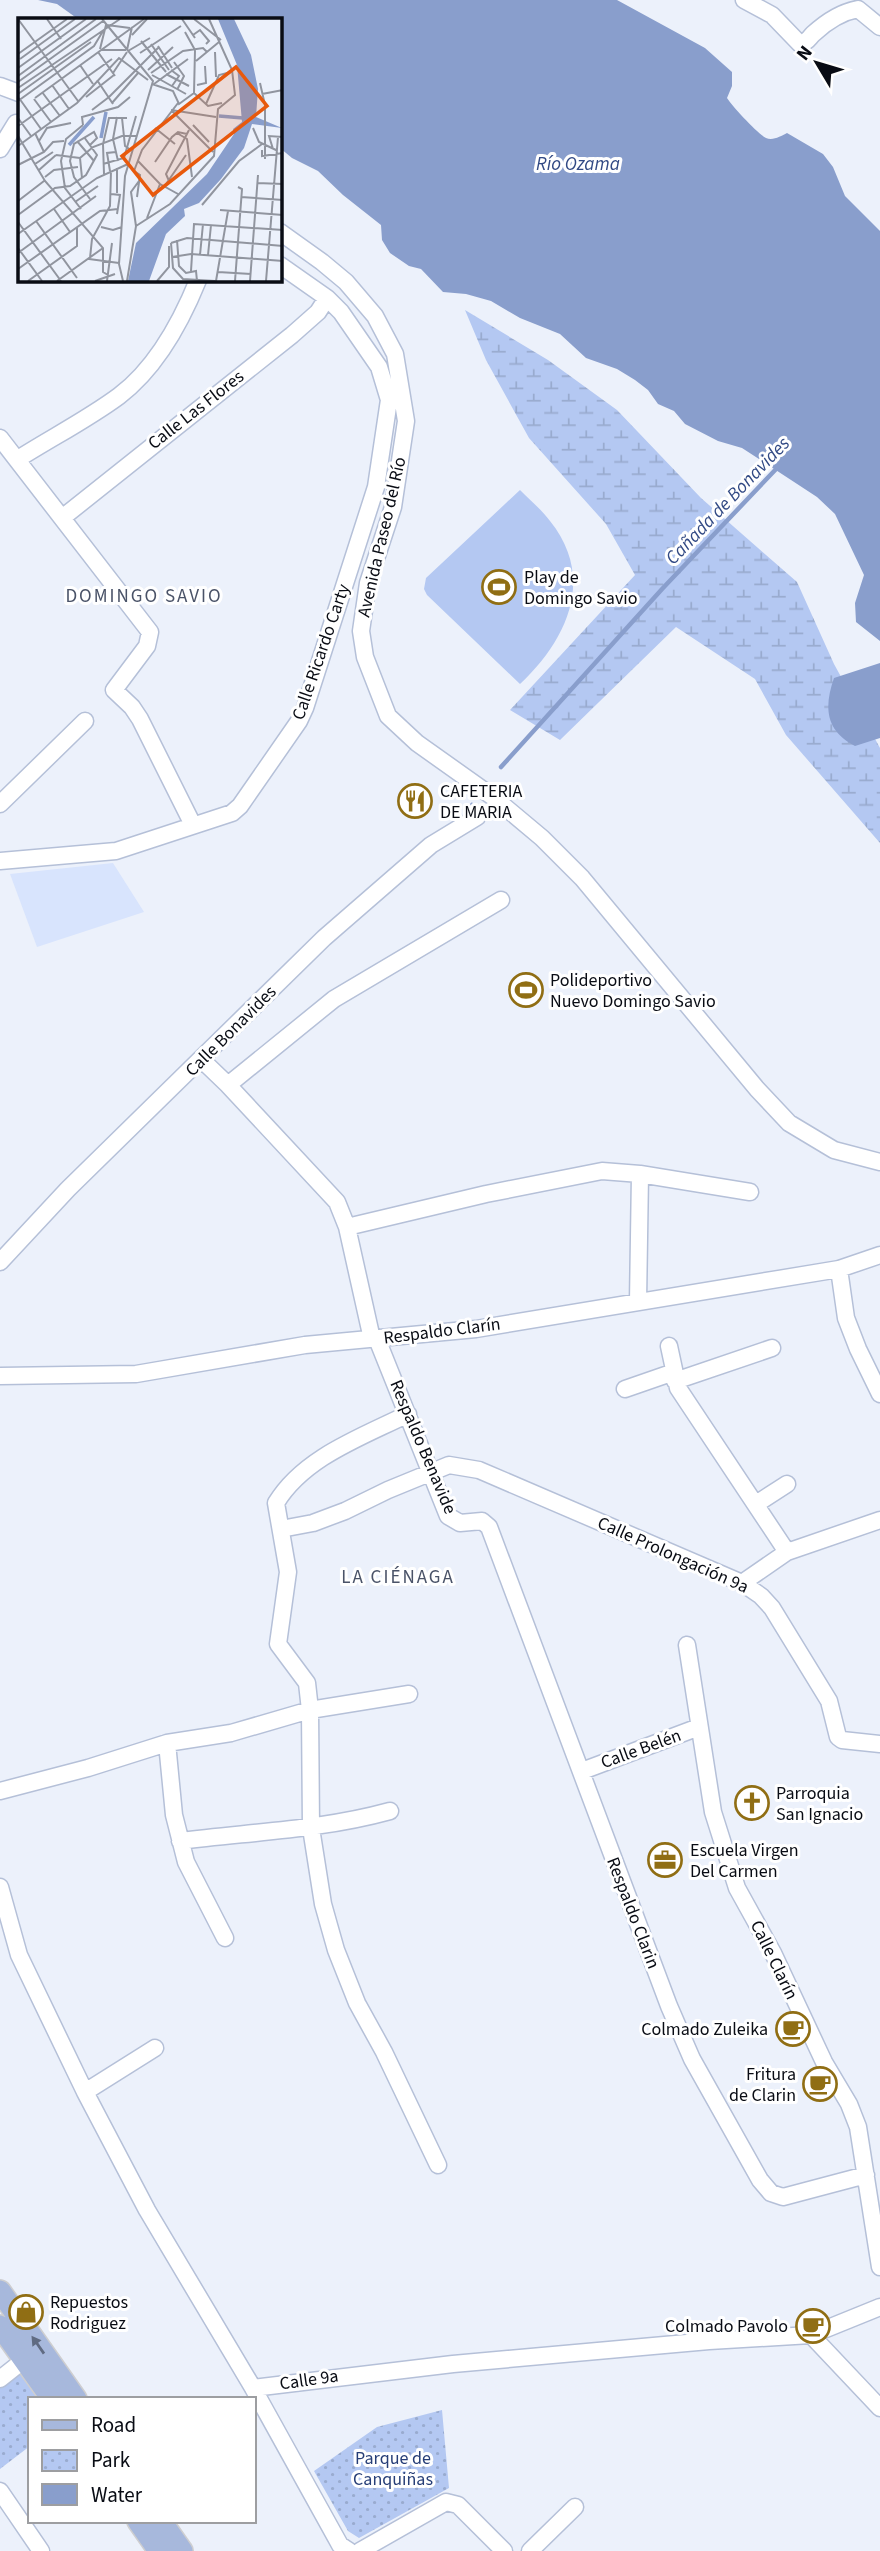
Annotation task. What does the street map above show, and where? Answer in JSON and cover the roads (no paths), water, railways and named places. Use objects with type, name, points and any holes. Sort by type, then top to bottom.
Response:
[{"type":"main road","points":[[0,2291],[75,2397]]},
{"type":"main road","points":[[0,2326],[51,2397]]},
{"type":"main road","points":[[139,2523],[159,2551]]},
{"type":"main road","points":[[162,2523],[181,2551]]},
{"type":"street","points":[[744,0],[772,15],[800,44],[806,43],[813,34],[846,11],[858,9],[880,27]]},
{"type":"street","points":[[0,86],[18,93]]},
{"type":"street","points":[[0,117],[18,123],[0,149]]},
{"type":"street","name":"Avenida Paseo del Río","points":[[282,233],[346,282],[374,316],[395,354],[406,421],[393,507],[368,583],[361,631],[365,657],[388,716],[417,743],[493,797],[542,838],[572,868],[757,1089],[789,1122],[834,1150],[880,1162]]},
{"type":"street","points":[[282,266],[327,298]]},
{"type":"street","points":[[18,459],[120,395],[153,361],[185,312],[197,282]]},
{"type":"street","name":"Calle Las Flores","points":[[62,518],[292,335],[318,312],[327,298]]},
{"type":"street","name":"Calle Ricardo Carty","points":[[0,861],[116,851],[232,813],[240,806],[299,721],[376,487],[389,400],[379,367],[341,312],[327,298]]},
{"type":"street","points":[[0,439],[150,632],[147,646],[114,690],[140,719],[193,825]]},
{"type":"street","points":[[0,804],[85,721]]},
{"type":"street","name":"Calle Bonavides","points":[[0,1262],[68,1189],[324,938],[431,845],[477,817]]},
{"type":"street","points":[[228,1085],[334,999],[501,900]]},
{"type":"street","name":"Respaldo Benavide","points":[[202,1060],[337,1202],[347,1227],[374,1339],[408,1414],[448,1516],[460,1523],[482,1521],[489,1527]]},
{"type":"street","points":[[347,1227],[486,1194],[602,1171],[640,1174],[750,1192]]},
{"type":"street","points":[[638,1302],[640,1174]]},
{"type":"street","name":"Respaldo Clarín","points":[[0,1376],[136,1374],[305,1345],[476,1329],[839,1269],[880,1255]]},
{"type":"street","points":[[839,1269],[846,1318],[880,1394]]},
{"type":"street","points":[[669,1346],[674,1376],[787,1552]]},
{"type":"street","points":[[625,1389],[772,1348]]},
{"type":"street","points":[[408,1414],[326,1456],[284,1490],[276,1503],[288,1572],[278,1644],[307,1683],[310,1710],[311,1828],[323,1904],[336,1950],[357,2003],[384,2052],[438,2165]]},
{"type":"street","name":"Calle Prolongación 9a","points":[[281,1530],[313,1523],[345,1511],[449,1465],[479,1470],[742,1583],[761,1596],[772,1608],[829,1701],[838,1737],[842,1740],[880,1744]]},
{"type":"street","points":[[756,1504],[787,1484]]},
{"type":"street","points":[[742,1583],[787,1552],[880,1520]]},
{"type":"street","name":"Respaldo Clarin","points":[[489,1527],[669,2006],[692,2059],[761,2180],[771,2193],[783,2197],[866,2175]]},
{"type":"street","name":"Calle Clarín","points":[[687,1645],[713,1812],[737,1888],[774,1953],[824,2062],[849,2104],[858,2127],[880,2267]]},
{"type":"street","points":[[0,1791],[88,1768],[167,1743],[231,1733],[310,1710],[409,1694]]},
{"type":"street","name":"Calle Belén","points":[[582,1770],[699,1727]]},
{"type":"street","points":[[167,1743],[174,1815],[186,1862],[225,1938]]},
{"type":"street","points":[[180,1841],[311,1828],[390,1811]]},
{"type":"street","points":[[0,1887],[19,1955],[85,2092],[147,2210],[253,2388],[340,2546],[349,2551]]},
{"type":"street","points":[[85,2092],[155,2048]]},
{"type":"street","name":"Calle 9a","points":[[253,2388],[453,2364],[811,2334],[880,2307]]},
{"type":"street","points":[[811,2334],[880,2408]]},
{"type":"street","points":[[0,2379],[24,2360]]},
{"type":"street","points":[[0,2491],[41,2551]]},
{"type":"street","points":[[360,2551],[446,2502],[458,2505],[503,2551]]},
{"type":"street","points":[[530,2551],[575,2507]]},
{"type":"water","name":"Río Ozama","points":[[38,0],[617,0],[705,48],[732,72],[732,86],[727,98],[745,120],[766,138],[774,139],[787,133],[823,154],[833,167],[845,196],[880,231],[880,641],[856,622],[855,603],[864,575],[835,514],[817,497],[742,448],[718,441],[685,424],[674,411],[658,404],[648,390],[635,380],[617,369],[586,358],[560,334],[520,318],[491,301],[466,294],[443,292],[421,269],[409,266],[390,253],[382,240],[381,225],[318,171],[282,150],[282,18],[77,18],[57,4]]},
{"type":"water","points":[[880,663],[880,738],[855,746],[838,733],[829,717],[829,699],[834,678]]},
{"type":"waterway","name":"Cañada de Bonavides","points":[[501,767],[663,588],[778,467]]},
{"type":"waterway","name":"Cañada de Bonavides","points":[[466,813],[472,805]]},
{"type":"place","name":"Play de Domingo Savio","points":[[499,587]]},
{"type":"place","name":"CAFETERIA DE MARIA","points":[[415,801]]},
{"type":"place","name":"Polideportivo Nuevo Domingo Savio","points":[[526,990]]},
{"type":"place","name":"Parroquia San Ignacio","points":[[752,1803]]},
{"type":"place","name":"Escuela Virgen Del Carmen","points":[[665,1860]]},
{"type":"place","name":"Colmado Zuleika","points":[[793,2029]]},
{"type":"place","name":"Fritura de Clarin","points":[[820,2084]]},
{"type":"place","name":"Repuestos Rodriguez","points":[[26,2312]]},
{"type":"place","name":"Colmado Pavolo","points":[[813,2326]]},
{"type":"district","name":"DOMINGO SAVIO","points":[[144,596]]},
{"type":"district","name":"LA CIÉNAGA","points":[[398,1577]]},
{"type":"park label","name":"Parque de Canquiñas","points":[[393,2468]]}]
